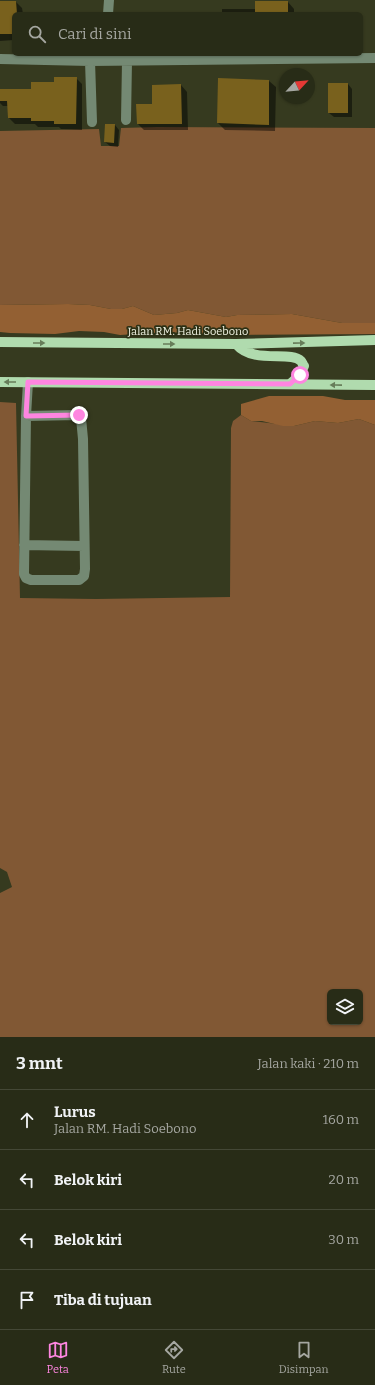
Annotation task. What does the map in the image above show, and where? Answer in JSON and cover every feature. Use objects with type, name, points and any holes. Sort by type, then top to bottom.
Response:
[{"type":"main road","name":"Jalan RM. Hadi Soebono","points":[[0,342],[236,344],[375,340]]},
{"type":"main road","points":[[236,344],[241,350],[250,353],[263,356],[296,358],[300,360],[304,366],[302,372],[290,384]]},
{"type":"main road","points":[[0,382],[375,385]]},
{"type":"street","points":[[108,12],[109,0]]},
{"type":"street","points":[[0,59],[90,61],[108,57],[127,61],[375,58]]},
{"type":"street","points":[[90,61],[92,122]]},
{"type":"street","points":[[126,120],[127,61]]},
{"type":"street","points":[[26,416],[78,415],[81,418],[83,439],[84,576],[79,580],[31,580],[26,578],[24,574],[26,416],[28,382]]},
{"type":"street","points":[[24,545],[84,546]]},
{"type":"shaded area","points":[[121,128],[375,128],[375,323],[342,323],[292,314],[237,315],[226,317],[188,310],[177,313],[154,315],[133,306],[122,309],[111,309],[90,305],[68,304],[0,305],[0,131],[99,129],[101,146],[119,146]]},
{"type":"shaded area","points":[[0,305],[90,305],[111,309],[122,309],[133,306],[154,315],[177,313],[188,310],[226,317],[237,315],[292,314],[342,323],[375,323],[375,334],[223,335],[167,332],[120,335],[104,332],[79,331],[55,334],[0,332]]},
{"type":"shaded area","points":[[269,396],[323,396],[345,400],[375,400],[375,425],[359,419],[338,423],[315,421],[294,426],[283,426],[262,421],[251,421],[241,415],[241,404]]},
{"type":"shaded area","points":[[0,402],[16,403],[20,598],[96,599],[230,597],[231,428],[233,421],[241,415],[251,421],[294,426],[315,421],[338,423],[359,419],[375,425],[375,1037],[0,1037],[0,893],[12,887],[7,872],[0,868]]},
{"type":"building","points":[[0,1],[16,1],[17,12],[12,12],[12,34],[0,34]]},
{"type":"building","points":[[255,1],[288,1],[288,12],[255,12]]},
{"type":"building","points":[[54,77],[77,77],[76,124],[54,124],[54,121],[31,121],[31,118],[8,118],[7,101],[0,101],[0,89],[31,89],[31,82],[54,82]]},
{"type":"building","points":[[218,78],[269,80],[269,125],[217,123]]},
{"type":"building","points":[[328,83],[348,83],[348,113],[328,113]]},
{"type":"building","points":[[181,84],[182,124],[137,124],[136,104],[152,104],[152,85]]},
{"type":"building","points":[[105,124],[115,124],[114,143],[104,142]]},
{"type":"route","points":[[79,415],[26,416],[28,382],[290,384],[300,375]]}]
